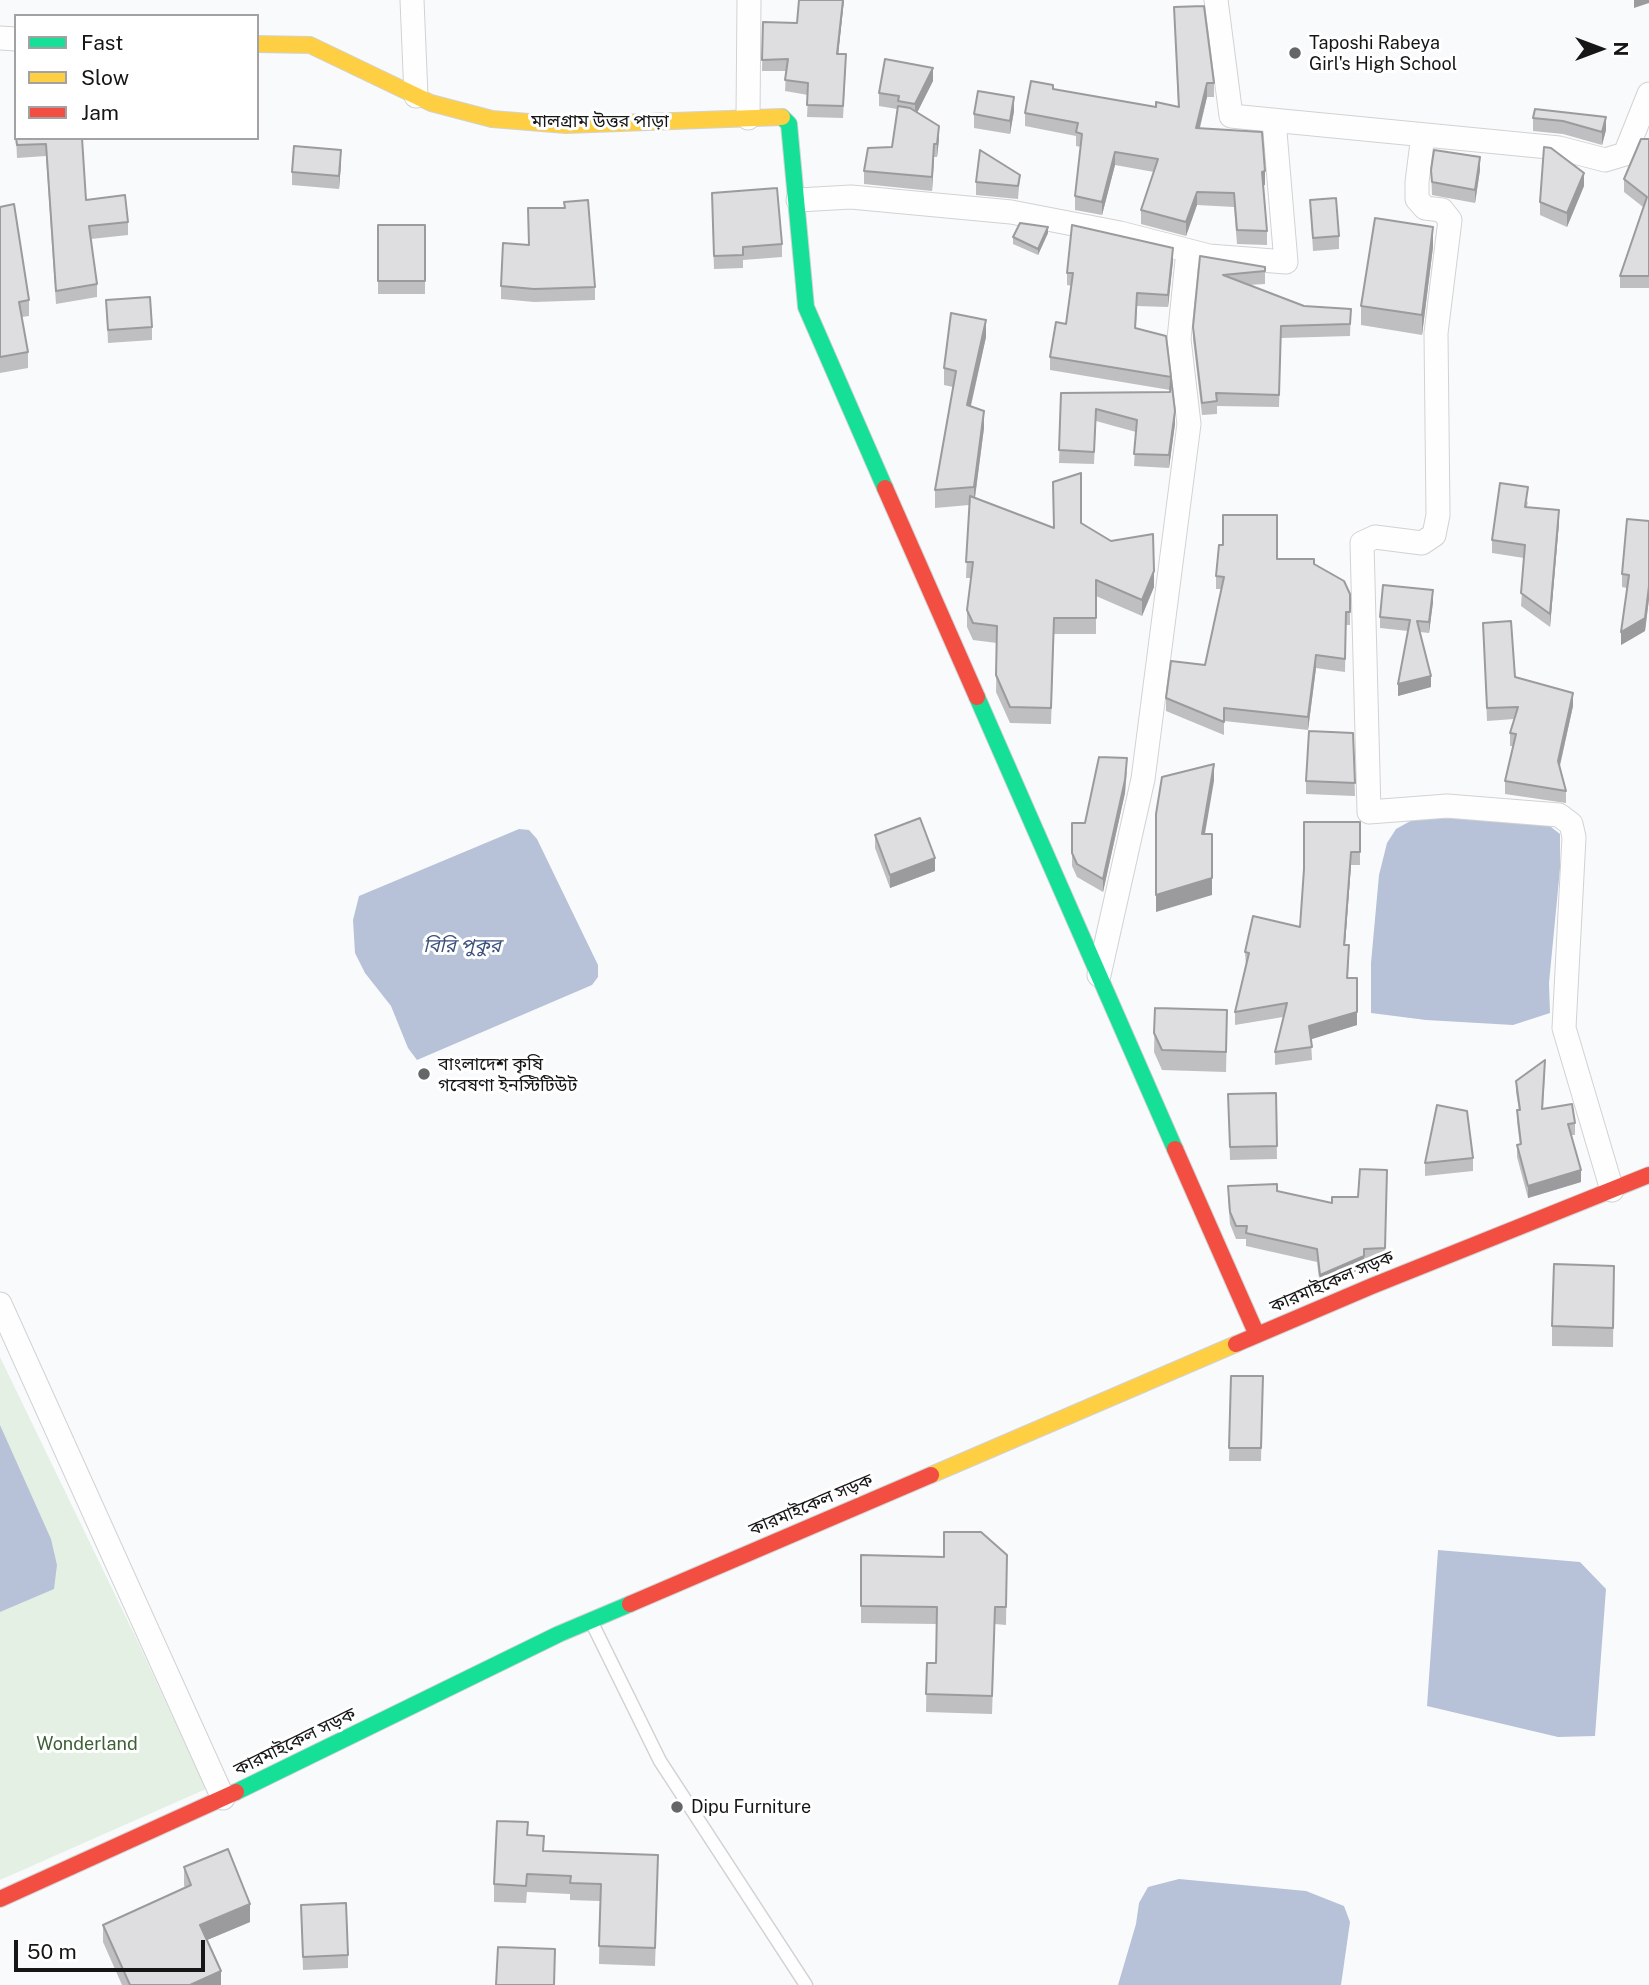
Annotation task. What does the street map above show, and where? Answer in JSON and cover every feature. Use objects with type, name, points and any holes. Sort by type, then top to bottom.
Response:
[{"type":"street","points":[[412,0],[416,96]]},
{"type":"street","points":[[748,118],[749,0]]},
{"type":"street","points":[[1216,0],[1231,116],[1559,148],[1605,160],[1625,154],[1649,94]]},
{"type":"street","name":"মালগ্রাম উত্তর পাড়া","points":[[259,44],[310,45],[431,103],[492,119],[566,125],[782,116],[789,124],[798,200]]},
{"type":"street","points":[[1257,1335],[806,307],[798,200],[851,197],[1011,212],[1119,233],[1209,256],[1286,262],[1274,120]]},
{"type":"street","points":[[1423,135],[1417,199],[1425,208],[1442,210],[1450,220],[1436,333],[1438,515],[1434,536],[1422,543],[1375,537],[1362,543],[1369,812],[1447,806],[1559,815],[1571,824],[1574,837],[1564,1028],[1612,1190]]},
{"type":"street","points":[[1099,975],[1143,779],[1189,424],[1179,339],[1188,251]]},
{"type":"street","name":"কারমাইকেল সড়ক","points":[[0,1899],[223,1798],[559,1634],[1372,1286],[1649,1175]]},
{"type":"street","points":[[0,1304],[223,1798]]},
{"type":"lane","points":[[591,1621],[660,1761],[806,1985]]},
{"type":"green space","name":"Wonderland","points":[[0,1357],[206,1789],[0,1880]]},
{"type":"water","points":[[1414,819],[1542,820],[1560,834],[1560,869],[1549,983],[1550,1013],[1513,1025],[1426,1020],[1371,1013],[1371,963],[1379,875],[1387,843],[1396,829]]},
{"type":"water","name":"বিরি পুকুর","points":[[519,829],[529,830],[537,839],[598,965],[598,977],[592,985],[417,1060],[408,1048],[391,1006],[365,973],[355,953],[353,920],[359,896]]},
{"type":"water","points":[[0,1425],[51,1539],[57,1565],[54,1589],[0,1612]]},
{"type":"water","points":[[1438,1550],[1580,1562],[1606,1589],[1595,1736],[1558,1737],[1427,1706]]},
{"type":"water","points":[[1179,1879],[1306,1891],[1344,1906],[1350,1922],[1341,1985],[1118,1985],[1136,1924],[1139,1903],[1148,1887]]},
{"type":"building","points":[[799,0],[843,0],[837,54],[846,54],[843,106],[807,105],[808,83],[785,80],[788,59],[762,60],[763,22],[797,23]]},
{"type":"building","points":[[1204,6],[1214,83],[1207,83],[1196,128],[1262,132],[1267,231],[1237,230],[1234,193],[1197,192],[1186,222],[1141,210],[1158,159],[1115,152],[1102,202],[1075,196],[1082,134],[1076,132],[1078,123],[1025,113],[1031,81],[1053,85],[1053,89],[1156,107],[1156,102],[1179,107],[1174,7]]},
{"type":"building","points":[[885,59],[933,68],[915,104],[898,101],[899,96],[879,93]]},
{"type":"building","points":[[978,91],[1014,97],[1010,121],[974,114]]},
{"type":"building","points":[[898,106],[910,108],[939,126],[937,144],[934,144],[932,177],[864,171],[868,148],[892,147]]},
{"type":"building","points":[[1535,109],[1606,117],[1602,132],[1563,121],[1533,118]]},
{"type":"building","points":[[1641,139],[1649,139],[1649,276],[1620,276],[1647,197],[1624,179]]},
{"type":"building","points":[[16,140],[82,140],[86,200],[125,195],[128,222],[89,226],[97,284],[56,291],[46,144],[17,145]]},
{"type":"building","points":[[294,146],[341,150],[339,176],[292,172]]},
{"type":"building","points":[[1544,147],[1551,148],[1584,173],[1567,213],[1540,202]]},
{"type":"building","points":[[980,150],[1020,175],[1018,186],[976,182]]},
{"type":"building","points":[[1434,150],[1480,157],[1475,190],[1432,182]]},
{"type":"building","points":[[777,188],[782,244],[743,247],[743,255],[714,256],[712,193]]},
{"type":"building","points":[[1336,198],[1339,236],[1313,238],[1310,200]]},
{"type":"building","points":[[588,200],[595,287],[534,289],[501,286],[503,243],[529,245],[528,208],[565,208],[564,202]]},
{"type":"building","points":[[14,204],[29,300],[19,302],[28,352],[0,357],[0,207]]},
{"type":"building","points":[[1375,218],[1433,227],[1422,315],[1361,306]]},
{"type":"building","points":[[1020,223],[1048,227],[1038,249],[1013,237]]},
{"type":"building","points":[[378,225],[425,225],[425,281],[378,281]]},
{"type":"building","points":[[1072,225],[1173,248],[1168,295],[1137,293],[1135,328],[1166,336],[1171,377],[1050,357],[1056,322],[1066,324],[1073,273],[1067,273]]},
{"type":"building","points":[[1200,256],[1265,267],[1265,271],[1223,275],[1304,306],[1351,309],[1350,324],[1281,326],[1279,395],[1216,393],[1217,401],[1202,403],[1193,327]]},
{"type":"building","points":[[150,297],[152,327],[108,330],[106,300]]},
{"type":"building","points":[[951,313],[986,320],[967,405],[984,411],[974,487],[935,490],[956,371],[944,368]]},
{"type":"building","points":[[1171,378],[1175,411],[1169,455],[1134,454],[1137,420],[1096,409],[1094,452],[1059,450],[1061,393],[1170,392]]},
{"type":"building","points":[[1081,473],[1081,523],[1111,541],[1153,534],[1154,571],[1142,600],[1096,580],[1096,618],[1054,618],[1051,708],[1010,707],[996,675],[997,626],[973,623],[967,610],[973,562],[966,562],[970,496],[1054,528],[1053,482]]},
{"type":"building","points":[[1500,483],[1528,487],[1525,507],[1559,510],[1550,614],[1521,593],[1525,545],[1492,540]]},
{"type":"building","points":[[1223,515],[1277,515],[1277,559],[1314,559],[1314,564],[1344,581],[1350,594],[1350,612],[1346,612],[1345,659],[1316,655],[1308,717],[1224,708],[1224,722],[1166,698],[1171,661],[1205,665],[1224,577],[1216,576],[1219,545],[1223,545]]},
{"type":"building","points":[[1627,519],[1649,521],[1649,586],[1645,618],[1621,632],[1629,575],[1622,574]]},
{"type":"building","points":[[1383,585],[1433,590],[1429,622],[1417,621],[1431,676],[1398,684],[1410,620],[1380,617]]},
{"type":"building","points":[[1511,621],[1515,677],[1573,693],[1558,761],[1566,791],[1505,781],[1516,734],[1510,733],[1518,707],[1487,708],[1483,623]]},
{"type":"building","points":[[1309,731],[1353,733],[1355,783],[1306,781]]},
{"type":"building","points":[[1099,757],[1127,758],[1125,780],[1103,879],[1077,864],[1072,853],[1072,823],[1085,823]]},
{"type":"building","points":[[1214,764],[1202,834],[1212,834],[1212,878],[1156,895],[1156,814],[1162,777]]},
{"type":"building","points":[[920,818],[935,858],[890,875],[875,835]]},
{"type":"building","points":[[1304,822],[1360,822],[1360,852],[1351,852],[1344,945],[1349,945],[1347,978],[1357,978],[1357,1012],[1309,1026],[1312,1047],[1275,1052],[1287,1003],[1235,1012],[1249,953],[1245,952],[1253,916],[1300,927]]},
{"type":"building","points":[[1155,1008],[1227,1010],[1226,1052],[1162,1050],[1154,1033]]},
{"type":"building","points":[[1545,1060],[1542,1109],[1572,1104],[1575,1123],[1568,1124],[1581,1170],[1528,1186],[1517,1145],[1521,1144],[1516,1081]]},
{"type":"building","points":[[1276,1093],[1277,1146],[1230,1147],[1228,1094]]},
{"type":"building","points":[[1437,1105],[1467,1111],[1473,1158],[1425,1163]]},
{"type":"building","points":[[1360,1169],[1387,1170],[1385,1248],[1364,1249],[1364,1256],[1320,1275],[1317,1249],[1246,1233],[1247,1226],[1236,1226],[1230,1212],[1228,1186],[1277,1184],[1277,1191],[1332,1203],[1332,1197],[1358,1197]]},
{"type":"building","points":[[1554,1264],[1614,1266],[1613,1328],[1552,1326]]},
{"type":"building","points":[[1231,1376],[1263,1376],[1261,1448],[1229,1448]]},
{"type":"building","points":[[944,1532],[981,1532],[1007,1555],[1006,1607],[995,1607],[992,1696],[926,1694],[927,1663],[936,1663],[937,1607],[861,1606],[861,1555],[944,1557]]},
{"type":"building","points":[[497,1821],[528,1822],[527,1835],[544,1836],[543,1851],[658,1855],[655,1948],[599,1946],[601,1884],[570,1883],[571,1876],[527,1874],[526,1886],[494,1884]]},
{"type":"building","points":[[228,1849],[250,1904],[200,1925],[221,1971],[190,1985],[130,1985],[103,1925],[191,1885],[184,1867]]},
{"type":"building","points":[[346,1903],[348,1955],[303,1957],[301,1905]]},
{"type":"building","points":[[498,1947],[555,1949],[554,1985],[496,1985]]},
{"type":"traffic: fast","points":[[782,117],[789,124],[806,307],[885,488]]},
{"type":"traffic: fast","points":[[977,697],[1175,1149]]},
{"type":"traffic: fast","points":[[236,1792],[559,1634],[630,1604]]},
{"type":"traffic: slow","points":[[259,44],[310,45],[431,103],[492,119],[566,125],[782,117]]},
{"type":"traffic: slow","points":[[931,1475],[1236,1344]]},
{"type":"traffic: jam","points":[[885,488],[977,697]]},
{"type":"traffic: jam","points":[[1175,1149],[1257,1335]]},
{"type":"traffic: jam","points":[[1236,1344],[1372,1286],[1649,1175]]},
{"type":"traffic: jam","points":[[630,1604],[931,1475]]},
{"type":"traffic: jam","points":[[0,1899],[236,1792]]},
{"type":"place","name":"Taposhi Rabeya Girl's High School","points":[[1295,53]]},
{"type":"place","name":"বাংলাদেশ কৃষি গবেষণা ইনস্টিটিউট","points":[[424,1074]]},
{"type":"place","name":"Dipu Furniture","points":[[677,1807]]}]
